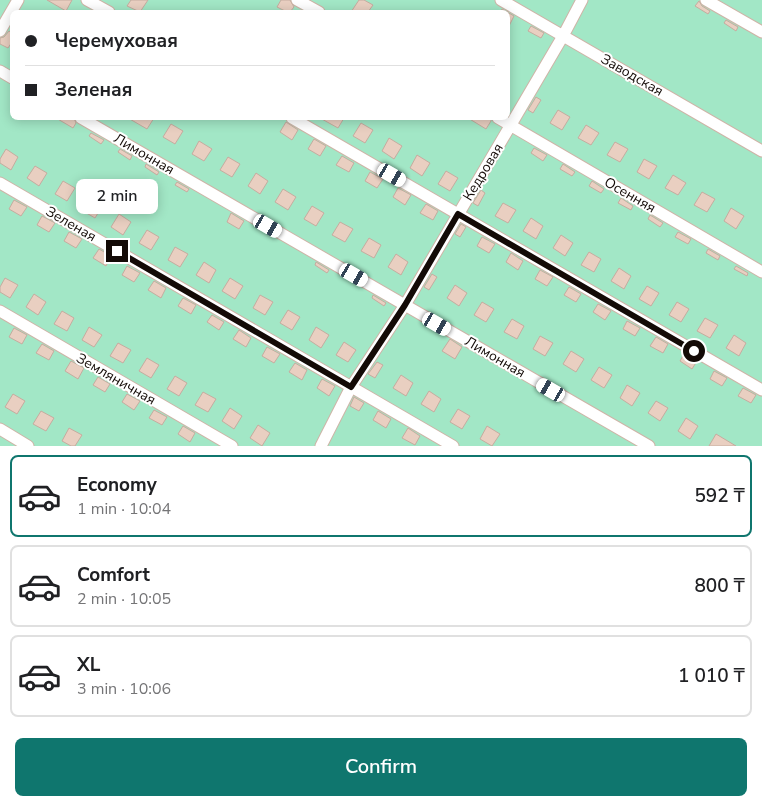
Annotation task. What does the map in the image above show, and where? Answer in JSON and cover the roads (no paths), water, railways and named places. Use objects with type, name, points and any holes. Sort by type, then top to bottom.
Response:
[{"type":"street","points":[[88,0],[106,10]]},
{"type":"street","points":[[297,0],[315,10]]},
{"type":"street","name":"Заводская","points":[[501,0],[762,151]]},
{"type":"street","name":"Кедровая","points":[[321,446],[351,387],[405,305],[563,36],[582,0]]},
{"type":"street","points":[[706,0],[762,32]]},
{"type":"street","points":[[0,31],[10,14]]},
{"type":"street","name":"Лимонная","points":[[84,120],[649,446]]},
{"type":"street","points":[[295,120],[762,390]]},
{"type":"street","name":"Осенняя","points":[[502,120],[762,272]]},
{"type":"street","name":"Зеленая","points":[[0,183],[453,446]]},
{"type":"street","name":"Земляничная","points":[[0,311],[232,446]]},
{"type":"street","points":[[0,430],[28,446]]}]
